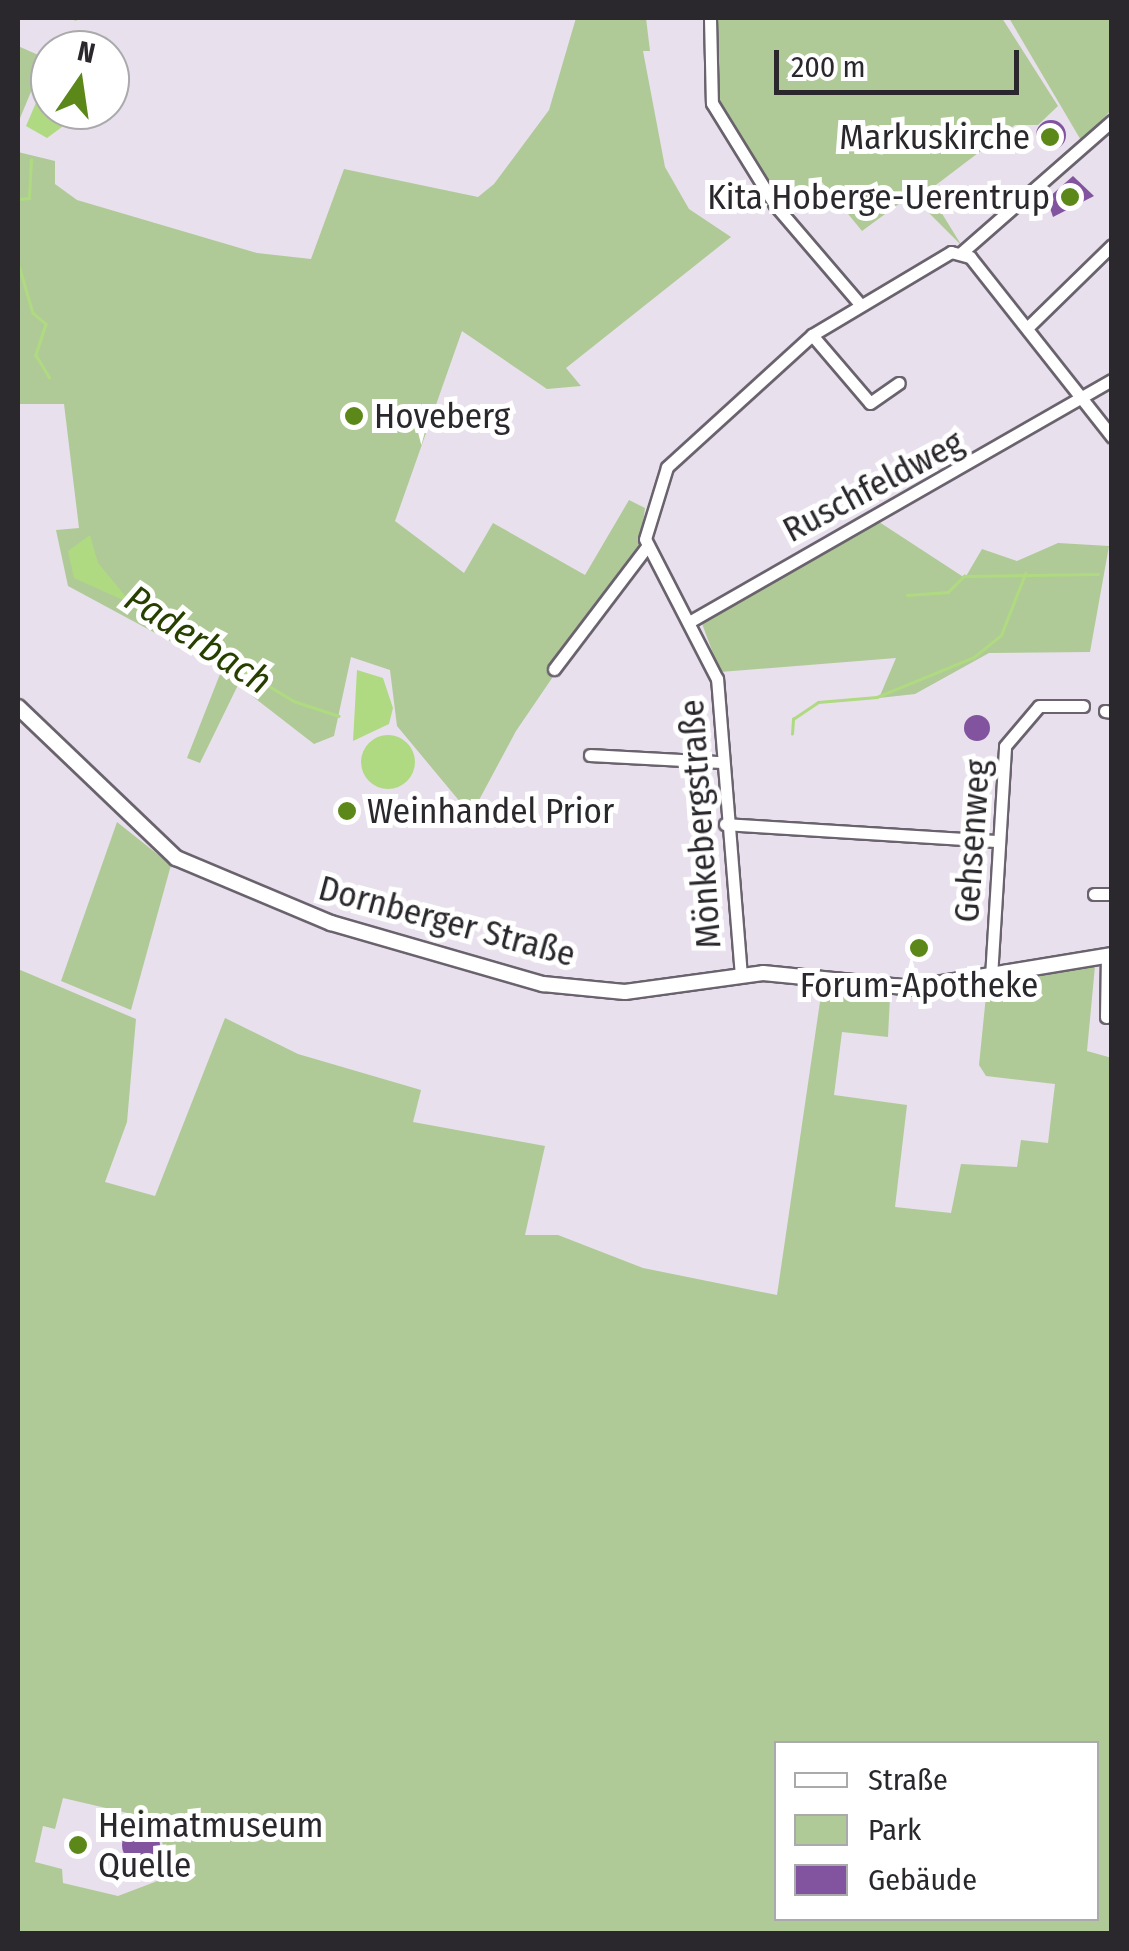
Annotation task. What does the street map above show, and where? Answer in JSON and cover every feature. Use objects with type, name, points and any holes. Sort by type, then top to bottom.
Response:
[{"type":"main road","name":"Dornberger Straße","points":[[18,707],[154,843],[298,912],[566,988],[625,992],[742,976],[906,988],[991,978],[1110,955]]},
{"type":"street","points":[[710,18],[712,103],[775,204],[860,304]]},
{"type":"street","points":[[554,669],[646,548],[666,467],[812,336],[860,304],[961,253],[1112,121]]},
{"type":"street","points":[[1027,328],[1112,245]]},
{"type":"street","points":[[961,253],[1027,328],[1112,437]]},
{"type":"street","points":[[812,336],[870,402],[899,383]]},
{"type":"street","name":"Ruschfeldweg","points":[[689,622],[870,514],[1085,403],[1112,380]]},
{"type":"street","name":"Mönkebergstraße","points":[[646,548],[717,679],[726,824],[742,976]]},
{"type":"street","name":"Gehsenweg","points":[[991,978],[1002,759],[1014,727],[1038,706],[1083,706]]},
{"type":"street","points":[[590,756],[722,762]]},
{"type":"street","points":[[726,824],[998,842]]},
{"type":"street","points":[[1094,894],[1112,894]]},
{"type":"street","name":"Dornberger Straße","points":[[1106,1017],[1110,955]]},
{"type":"green space","points":[[576,18],[646,18],[650,51],[643,51],[665,167],[689,209],[731,237],[566,368],[581,386],[547,389],[462,331],[395,521],[464,573],[493,523],[585,575],[629,500],[645,508],[640,549],[516,731],[471,815],[397,726],[390,670],[351,657],[334,736],[314,744],[238,685],[200,763],[187,758],[222,669],[68,586],[56,530],[79,528],[64,404],[18,404],[18,152],[55,161],[55,184],[77,200],[257,253],[311,259],[344,169],[478,197],[494,184],[549,110]]},
{"type":"green space","points":[[713,18],[1002,18],[1058,106],[1038,125],[1015,125],[928,191],[962,246],[911,195],[862,231],[821,181],[784,211],[715,103]]},
{"type":"green space","points":[[1009,18],[1111,18],[1111,110],[1082,142]]},
{"type":"green space","points":[[18,46],[30,51],[30,94],[18,123]]},
{"type":"green space","points":[[873,518],[965,578],[982,549],[1017,561],[1058,543],[1109,546],[1090,652],[989,653],[915,694],[879,698],[896,658],[720,672],[701,621]]},
{"type":"green space","points":[[117,822],[171,865],[131,1010],[61,981]]},
{"type":"green space","points":[[1095,966],[1087,1051],[1112,1058],[1111,1933],[18,1933],[18,969],[136,1019],[127,1122],[105,1182],[155,1196],[225,1018],[298,1054],[421,1090],[413,1122],[545,1146],[525,1235],[558,1235],[643,1268],[777,1295],[822,988],[890,996],[888,1037],[842,1032],[834,1095],[907,1105],[895,1207],[951,1213],[961,1164],[1017,1167],[1021,1140],[1048,1143],[1055,1084],[986,1076],[979,1065],[987,986]],"holes":[[[63,1798],[153,1819],[164,1847],[160,1880],[118,1896],[63,1883],[62,1869],[35,1862],[43,1826],[55,1829]]]},
{"type":"shaded area","points":[[33,130],[58,130],[47,138]]},
{"type":"shaded area","points":[[90,535],[98,563],[132,604],[74,578],[68,551]]},
{"type":"shaded area","points":[[357,670],[383,678],[393,708],[389,724],[353,741]]},
{"type":"shaded area","points":[[388,735],[407,743],[415,762],[407,781],[388,789],[369,781],[361,762],[369,743]]},
{"type":"building","name":"Markuskirche","points":[[1051,120],[1062,124],[1066,135],[1062,146],[1051,150],[1040,146],[1036,135],[1040,124]]},
{"type":"building","name":"Kita Hoberge-Uerentrup","points":[[1073,176],[1094,196],[1053,217],[1047,199]]},
{"type":"building","points":[[977,715],[986,719],[990,728],[986,737],[977,741],[968,737],[964,728],[968,719]]},
{"type":"building","points":[[141,1826],[154,1832],[160,1845],[154,1858],[141,1864],[128,1858],[122,1845],[128,1832]]},
{"type":"waterway","name":"Paderbach","points":[[18,199],[29,198],[31,160]]},
{"type":"waterway","name":"Paderbach","points":[[18,262],[33,313],[46,324],[36,355],[49,377]]},
{"type":"waterway","points":[[792,734],[793,719],[818,702],[877,697],[974,657],[1001,635],[1025,574]]},
{"type":"waterway","points":[[907,595],[948,592],[964,576],[1098,574]]},
{"type":"waterway","name":"Paderbach","points":[[133,605],[294,701],[339,716]]},
{"type":"place","name":"Markuskirche","points":[[1050,137]]},
{"type":"place","name":"Kita Hoberge-Uerentrup","points":[[1070,197]]},
{"type":"place","name":"Hoveberg","points":[[354,416]]},
{"type":"place","name":"Weinhandel Prior","points":[[347,811]]},
{"type":"place","name":"Forum-Apotheke","points":[[919,948]]},
{"type":"place","name":"Heimatmuseum Quelle","points":[[78,1845]]}]
